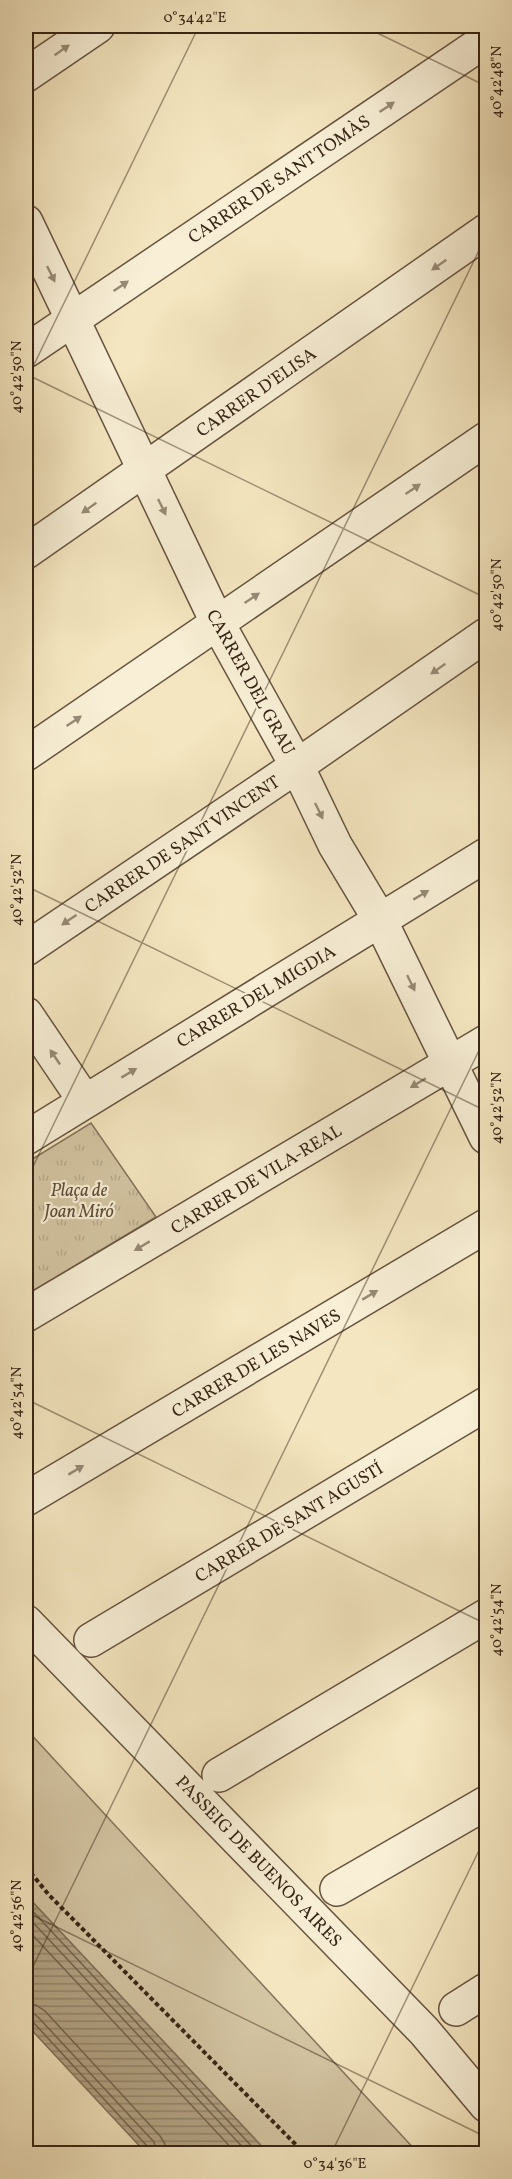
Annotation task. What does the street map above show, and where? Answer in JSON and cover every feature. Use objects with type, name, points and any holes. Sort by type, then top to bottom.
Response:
[{"type":"street","points":[[26,75],[98,26]]},
{"type":"street","name":"CARRER DE SANT TOMÀS","points":[[26,351],[486,40]]},
{"type":"street","name":"CARRER DEL GRAU","points":[[26,222],[217,622],[297,766],[335,845],[380,920],[486,1137]]},
{"type":"street","name":"CARRER D'ELISA","points":[[26,552],[486,231]]},
{"type":"street","points":[[26,754],[486,439]]},
{"type":"street","name":"CARRER DE SANT VINCENT","points":[[26,949],[486,636]]},
{"type":"street","name":"CARRER DEL MIGDIA","points":[[26,1137],[486,855]]},
{"type":"street","points":[[26,1014],[84,1100]]},
{"type":"street","name":"CARRER DE VILA-REAL","points":[[26,1315],[486,1042]]},
{"type":"street","name":"CARRER DE LES NAVES","points":[[26,1500],[486,1226]]},
{"type":"street","name":"CARRER DE SANT AGUSTÍ","points":[[92,1640],[486,1404]]},
{"type":"street","points":[[219,1775],[486,1616]]},
{"type":"street","name":"PASSEIG DE BUENOS AIRES","points":[[26,1622],[424,2031],[486,2105]]},
{"type":"street","points":[[337,1889],[486,1803]]},
{"type":"street","points":[[456,2009],[486,1990]]},
{"type":"path","points":[[26,1867],[305,2154]]},
{"type":"green space","name":"Plaça de Joan Miró","points":[[91,1123],[156,1217],[26,1295],[26,1163]]},
{"type":"green space","points":[[26,1729],[418,2153],[268,2153],[26,1895]]},
{"type":"water","points":[[26,1895],[268,2153],[146,2153],[26,2024]]}]
